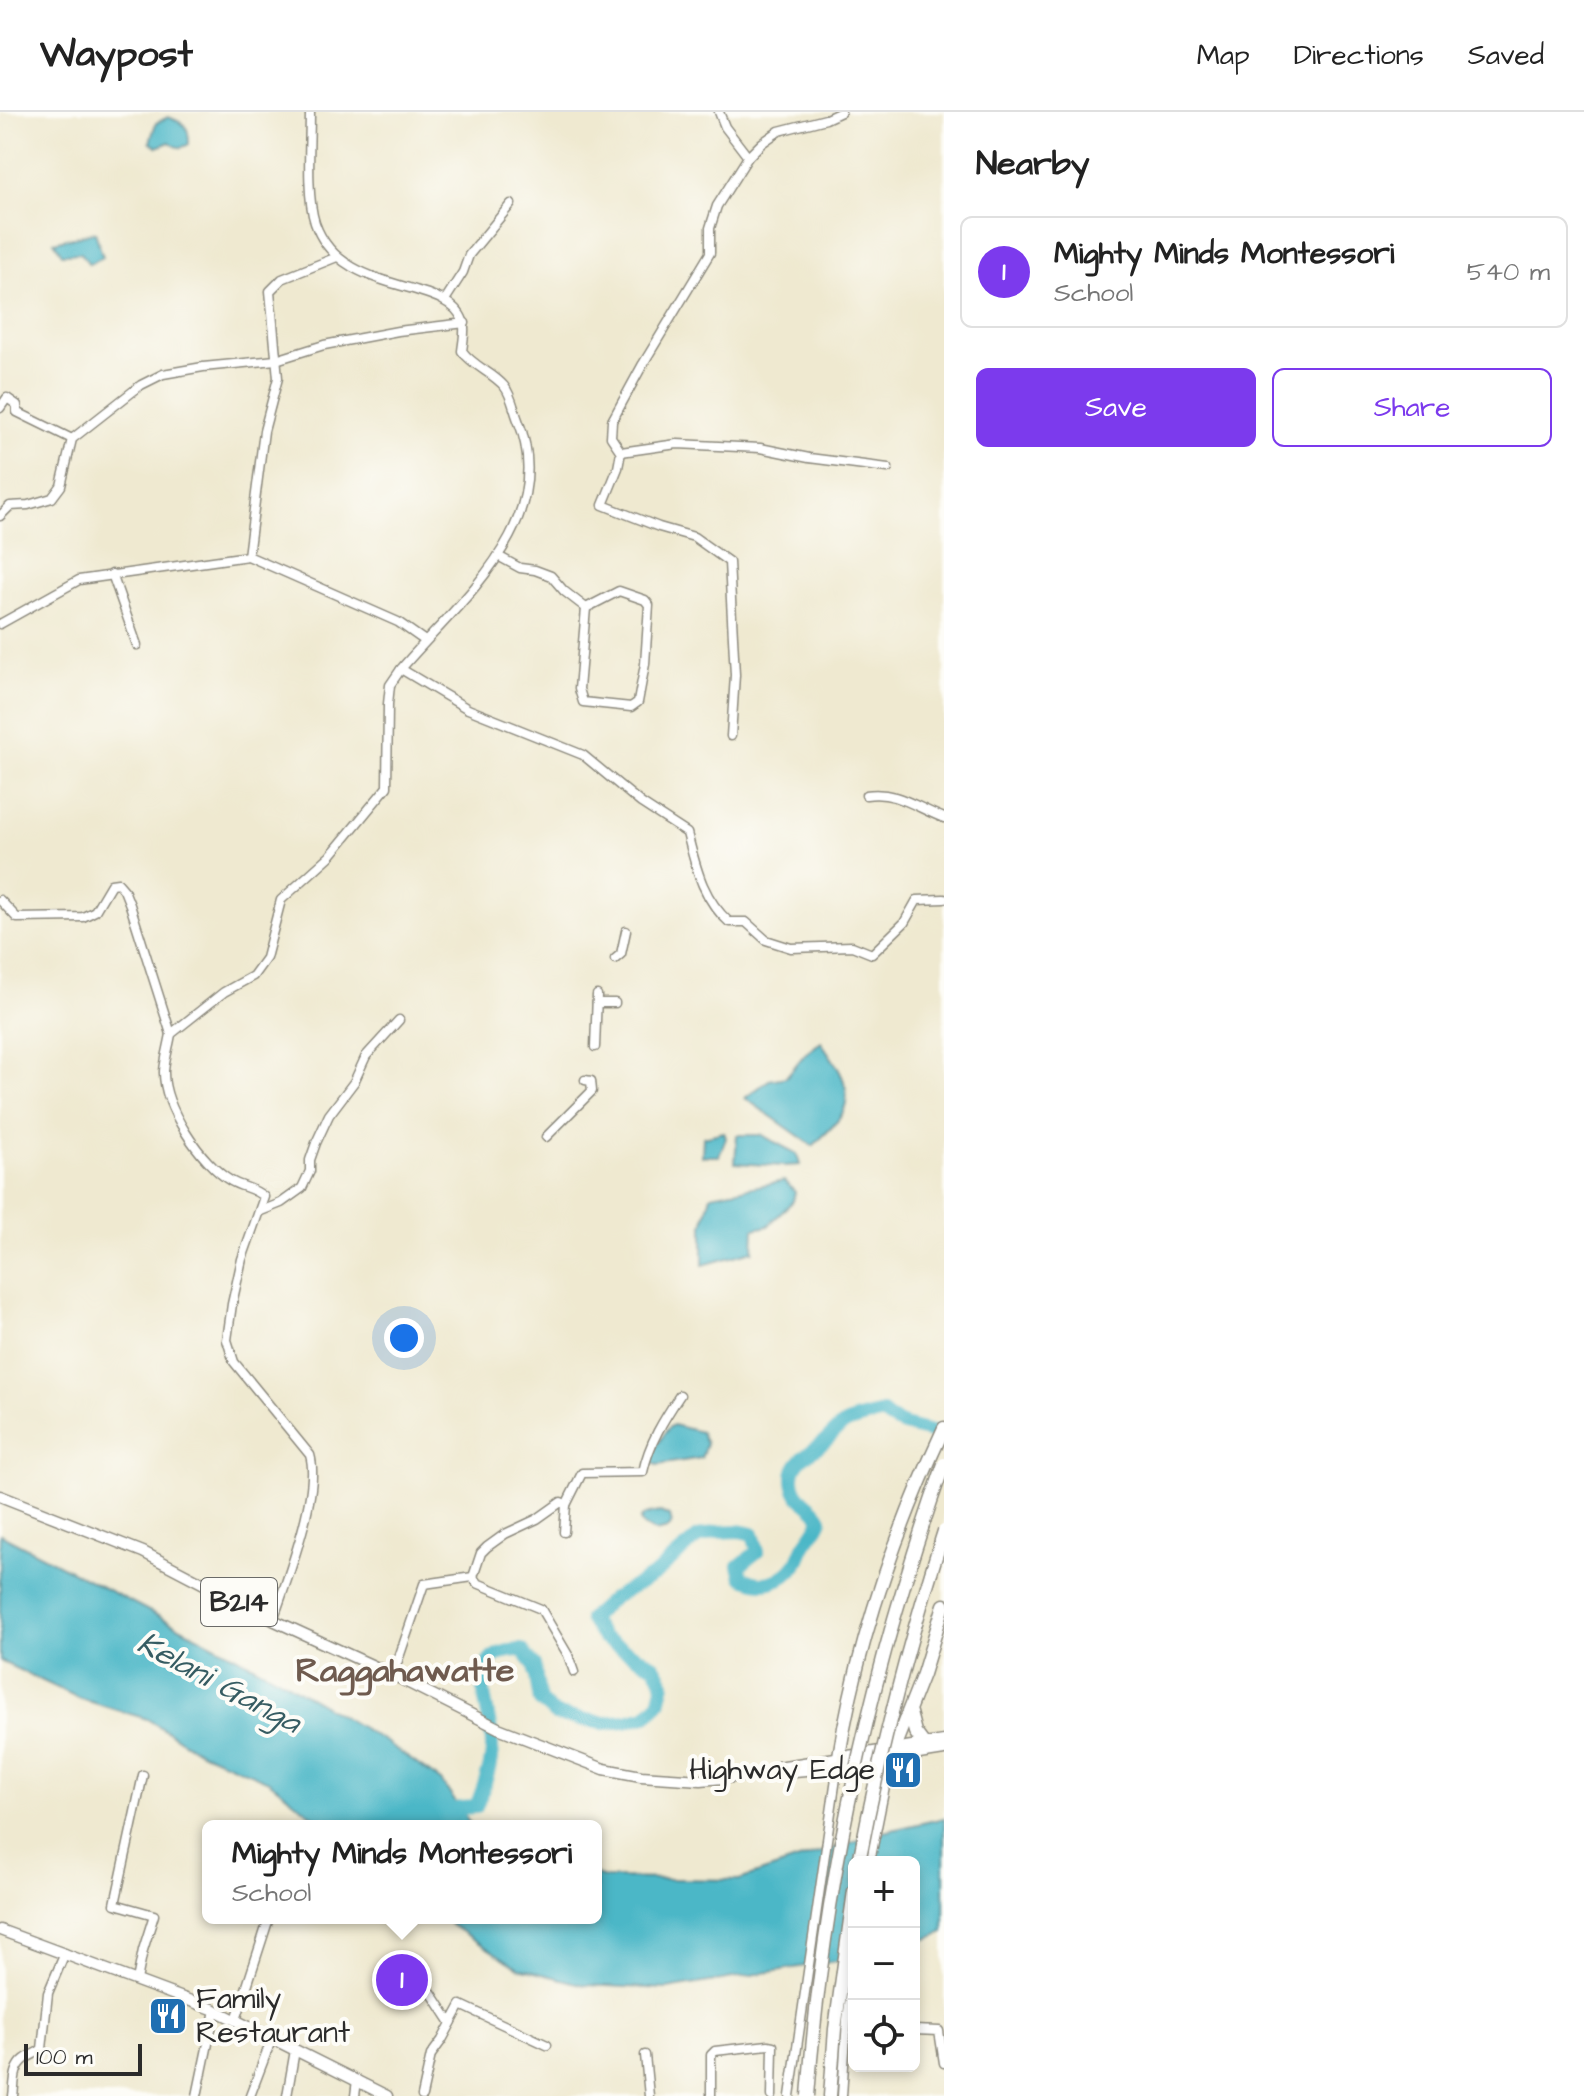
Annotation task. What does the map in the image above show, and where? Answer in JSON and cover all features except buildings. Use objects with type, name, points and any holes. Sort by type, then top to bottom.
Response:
[{"type":"highway","points":[[838,1762],[853,1690],[891,1558],[944,1428]]},
{"type":"highway","points":[[808,2096],[825,1938],[855,1772],[901,1596],[944,1464]]},
{"type":"highway","points":[[860,1856],[887,1729],[944,1531]]},
{"type":"highway","points":[[892,1753],[910,1710],[944,1605]]},
{"type":"highway","points":[[910,1710],[915,1732],[924,1744]]},
{"type":"highway","points":[[830,2096],[835,2029],[849,1928]]},
{"type":"main road","name":"B214","points":[[0,1496],[143,1552],[273,1620],[498,1728],[604,1769],[641,1776],[701,1780],[892,1753],[944,1750]]},
{"type":"main road","name":"B214","points":[[892,1753],[944,1741]]},
{"type":"main road","points":[[0,1930],[215,2010],[387,2096]]},
{"type":"street","points":[[171,1034],[224,992],[253,976],[266,958],[281,900],[330,856],[387,787],[390,685],[498,556],[508,541],[527,495],[527,448],[505,386],[471,363],[462,351],[465,323],[458,311],[430,293],[413,291],[355,270],[337,257],[315,222],[310,112]]},
{"type":"street","points":[[719,112],[725,127],[748,157]]},
{"type":"street","points":[[731,736],[735,675],[729,562],[694,537],[603,505],[621,452],[611,437],[612,421],[710,253],[710,228],[717,206],[748,157],[779,131],[841,112]]},
{"type":"street","points":[[445,300],[463,272],[469,255],[511,204]]},
{"type":"street","points":[[248,556],[264,431],[278,378],[270,291],[273,285],[337,257]]},
{"type":"street","points":[[0,516],[10,506],[52,498],[61,486],[72,439],[141,385],[163,374],[276,360],[324,345],[398,331],[465,323]]},
{"type":"street","points":[[0,408],[7,398],[17,405],[17,412],[72,439]]},
{"type":"street","points":[[621,452],[677,444],[760,448],[888,468]]},
{"type":"street","points":[[0,624],[79,580],[248,556],[398,622],[425,641]]},
{"type":"street","points":[[498,556],[520,568],[551,576],[586,608]]},
{"type":"street","points":[[112,574],[137,645]]},
{"type":"street","points":[[619,591],[647,601],[645,664],[638,702],[631,707],[583,702],[581,699],[579,689],[586,608],[619,591]]},
{"type":"street","points":[[401,669],[468,709],[583,755],[641,803],[687,833],[700,885],[718,912],[729,922],[746,922],[766,940],[791,948],[852,946],[872,954],[904,923],[917,900],[944,899]]},
{"type":"street","points":[[866,795],[881,793],[893,796],[944,818]]},
{"type":"street","points":[[0,900],[17,918],[83,917],[95,911],[111,884],[118,883],[130,905],[171,1034],[164,1073],[178,1122],[205,1158],[230,1181],[254,1188],[264,1197],[242,1259],[227,1340],[234,1362],[310,1455],[313,1464],[313,1479],[298,1548],[273,1620]]},
{"type":"street","points":[[615,959],[621,954],[626,931]]},
{"type":"street","points":[[595,1047],[597,999],[615,1003]]},
{"type":"street","points":[[261,1211],[281,1203],[302,1188],[310,1171],[316,1143],[329,1115],[354,1082],[366,1056],[399,1020]]},
{"type":"street","points":[[546,1137],[592,1091],[591,1081],[585,1080]]},
{"type":"street","points":[[564,1532],[566,1505],[582,1473],[643,1472],[664,1419],[680,1395]]},
{"type":"street","points":[[473,1577],[481,1553],[487,1547],[505,1534],[537,1519],[558,1503],[566,1505]]},
{"type":"street","points":[[473,1577],[477,1583],[541,1609],[568,1655],[574,1672]]},
{"type":"street","points":[[393,1675],[424,1584],[473,1577]]},
{"type":"street","points":[[871,1856],[892,1753]]},
{"type":"street","points":[[790,2096],[838,1762]]},
{"type":"street","points":[[137,1980],[154,1915],[115,1904],[143,1775]]},
{"type":"street","points":[[236,2020],[267,1924]]},
{"type":"street","points":[[13,2096],[19,2065],[42,2049],[48,1993],[65,1953]]},
{"type":"street","points":[[412,1963],[451,2023]]},
{"type":"street","points":[[842,2096],[849,2000]]},
{"type":"street","points":[[422,2096],[431,2055],[461,2005],[547,2045]]},
{"type":"street","points":[[197,2096],[215,2010]]},
{"type":"street","points":[[920,2030],[939,2031],[944,2063]]},
{"type":"street","points":[[250,2096],[272,2038]]},
{"type":"street","points":[[711,2096],[711,2055],[715,2051],[768,2045],[773,2046],[774,2057],[772,2096]]},
{"type":"street","points":[[287,2096],[295,2050]]},
{"type":"street","points":[[645,2055],[649,2096]]},
{"type":"street","points":[[355,2096],[357,2080]]},
{"type":"water","points":[[168,117],[185,126],[189,144],[179,147],[170,142],[157,147],[150,142],[156,123]]},
{"type":"water","points":[[95,232],[103,257],[89,264],[81,253],[62,254],[54,242]]},
{"type":"water","points":[[821,1042],[845,1084],[846,1103],[837,1121],[813,1146],[745,1098],[769,1080],[786,1077],[805,1054]]},
{"type":"water","points":[[724,1132],[726,1138],[719,1156],[702,1156],[703,1137]]},
{"type":"water","points":[[737,1135],[762,1135],[797,1154],[800,1165],[735,1163]]},
{"type":"water","points":[[784,1181],[795,1192],[793,1201],[768,1226],[754,1229],[753,1251],[703,1265],[703,1225],[711,1195]]},
{"type":"water","points":[[673,1425],[701,1432],[706,1444],[701,1458],[658,1465],[651,1463],[653,1451]]},
{"type":"water","points":[[660,1512],[670,1516],[672,1524],[668,1529],[655,1532],[643,1526],[640,1520],[645,1515]]},
{"type":"water","name":"Kelani Ganga","points":[[0,1534],[278,1678],[387,1743],[441,1781],[468,1820],[318,1820],[269,1781],[198,1751],[147,1719],[81,1699],[0,1661]]},
{"type":"water","points":[[944,1818],[944,1932],[920,1942],[920,1856],[848,1856],[848,1959],[667,1989],[585,1985],[519,1968],[450,1924],[602,1924],[602,1877],[739,1880],[883,1832]]},
{"type":"waterway","points":[[458,1820],[460,1808],[476,1807],[487,1777],[492,1747],[483,1685],[490,1660],[502,1653],[522,1650],[534,1665],[540,1701],[556,1715],[604,1723],[646,1716],[659,1703],[664,1683],[654,1666],[603,1638],[590,1619],[613,1598],[654,1575],[698,1537],[716,1532],[753,1534],[758,1551],[739,1566],[742,1577],[765,1583],[785,1575],[797,1563],[821,1519],[796,1491],[794,1471],[806,1455],[843,1425],[883,1413],[904,1425],[944,1436]]},
{"type":"place","name":"Highway Edge","points":[[903,1770]]},
{"type":"place","name":"Mighty Minds Montessori","points":[[402,1980]]},
{"type":"place","name":"Family Restaurant","points":[[168,2016]]},
{"type":"district","name":"Raggahawatte","points":[[405,1671]]}]
